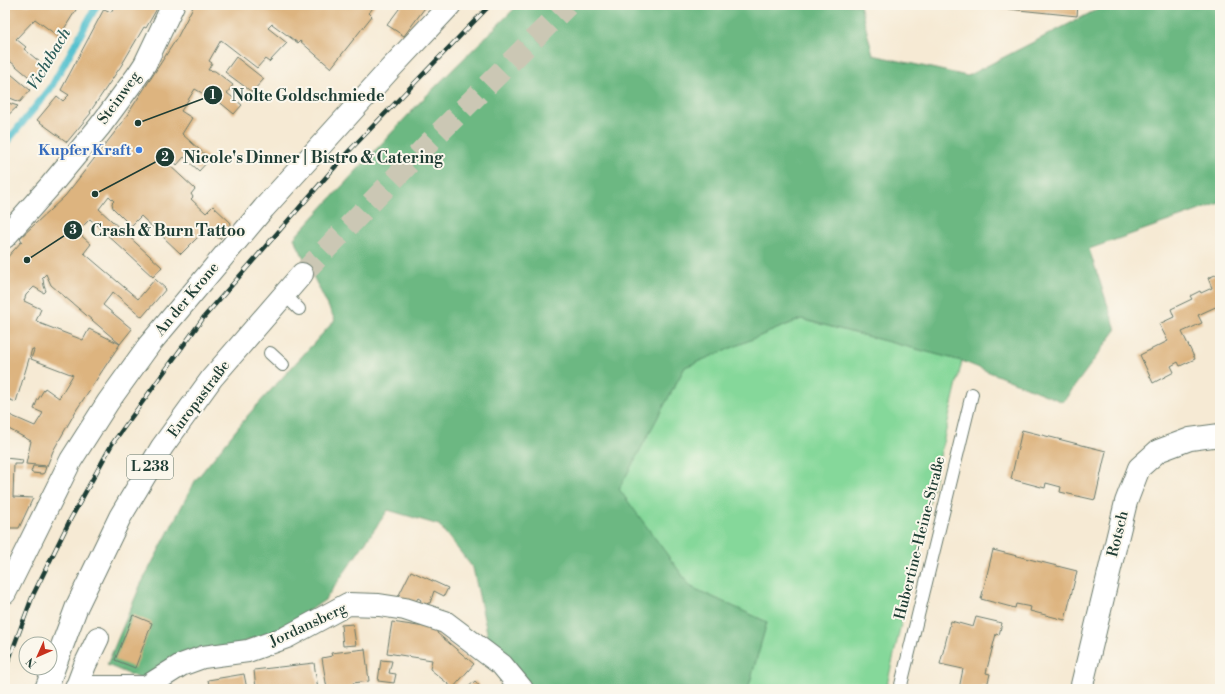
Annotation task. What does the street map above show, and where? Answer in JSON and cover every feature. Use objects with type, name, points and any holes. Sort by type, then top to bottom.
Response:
[{"type":"street","name":"Steinweg","points":[[5,237],[52,185],[100,126],[144,64],[173,5]]},
{"type":"street","name":"An der Krone","points":[[5,593],[70,460],[108,402],[149,345],[264,208],[450,5]]},
{"type":"street","name":"Europastraße","points":[[46,689],[80,599],[120,517],[162,447],[212,378],[292,302],[302,274]]},
{"type":"street","name":"Rotsch","points":[[1081,689],[1126,502],[1139,468],[1158,451],[1190,439],[1220,435]]},
{"type":"street","name":"Jordansberg","points":[[76,688],[146,687],[181,665],[203,657],[248,651],[287,636],[348,604],[379,605],[405,609],[445,622],[502,665],[522,689]]},
{"type":"street","points":[[76,688],[98,638]]},
{"type":"lane","points":[[270,353],[283,365]]},
{"type":"lane","name":"Hubertine-Heine-Straße","points":[[900,689],[972,394]]},
{"type":"green space","points":[[518,5],[860,5],[873,55],[967,76],[1106,5],[1220,5],[1220,203],[1089,249],[1116,330],[1063,402],[962,361],[801,319],[685,367],[619,489],[691,587],[767,622],[748,689],[532,689],[490,646],[473,568],[439,525],[388,510],[325,600],[283,628],[141,679],[107,665],[140,586],[195,481],[249,414],[335,320],[294,238],[423,99]]},
{"type":"green space","points":[[801,319],[962,361],[886,689],[748,689],[767,622],[691,587],[618,489],[685,367]]},
{"type":"building","points":[[5,5],[79,5],[59,37],[35,19],[16,39],[26,47],[24,49],[46,67],[34,81],[5,57]]},
{"type":"building","points":[[115,5],[159,5],[146,28],[144,27],[121,66],[90,112],[91,113],[67,142],[37,120],[57,96],[63,101],[69,95],[61,90],[104,9],[111,12]]},
{"type":"building","points":[[194,5],[375,5],[369,13],[372,16],[331,68],[300,41],[298,43],[272,24],[268,28],[287,43],[269,62],[265,59],[257,68],[221,40],[209,61],[212,63],[208,70],[215,71],[233,85],[227,93],[242,105],[234,114],[205,90],[202,93],[195,89],[181,111],[192,118],[182,134],[210,159],[199,171],[184,157],[177,165],[172,159],[168,164],[195,189],[191,194],[193,197],[191,199],[206,213],[213,206],[231,223],[220,239],[207,228],[181,254],[141,216],[131,226],[113,208],[112,203],[114,201],[109,196],[99,209],[162,267],[153,277],[90,219],[77,232],[91,244],[84,253],[138,299],[155,279],[166,289],[142,317],[113,292],[103,305],[132,329],[120,344],[77,409],[53,451],[47,466],[26,464],[31,441],[5,427],[5,413],[35,426],[43,413],[34,409],[45,388],[59,398],[73,375],[31,359],[34,350],[32,349],[16,402],[5,398],[5,260],[22,241],[20,238],[65,196],[122,123],[177,38]],"holes":[[[46,274],[51,285],[120,344],[89,329],[83,340],[39,323],[36,321],[41,309],[24,301],[26,295],[34,287],[44,293],[46,291],[42,278]]]},
{"type":"building","points":[[402,5],[427,5],[404,36],[387,25]]},
{"type":"building","points":[[980,5],[1078,5],[1077,16]]},
{"type":"building","points":[[236,57],[264,79],[252,92],[225,72]]},
{"type":"building","points":[[5,69],[30,90],[20,102],[5,96],[5,93],[10,86],[5,82]]},
{"type":"building","points":[[5,102],[18,106],[5,118]]},
{"type":"building","points":[[1220,273],[1220,305],[1198,315],[1202,323],[1182,332],[1195,359],[1180,366],[1178,362],[1171,366],[1174,372],[1153,383],[1140,355],[1168,341],[1159,324],[1174,317],[1171,309],[1192,299],[1190,296],[1200,291],[1201,293],[1212,288],[1208,278]]},
{"type":"building","points":[[1022,430],[1106,451],[1095,500],[1060,492],[1061,487],[1046,483],[1045,488],[1011,479]]},
{"type":"building","points":[[5,458],[23,460],[22,464],[14,464],[13,497],[33,498],[19,528],[5,528]]},
{"type":"building","points":[[33,466],[46,467],[44,473],[32,473]]},
{"type":"building","points":[[993,550],[1077,571],[1065,620],[1030,611],[1031,607],[1016,604],[1015,608],[981,599]]},
{"type":"building","points":[[411,571],[448,588],[444,596],[434,591],[430,603],[425,606],[419,604],[421,600],[418,598],[415,603],[398,597]]},
{"type":"building","points":[[133,615],[152,623],[135,668],[115,660]]},
{"type":"building","points":[[976,617],[1002,623],[999,635],[996,634],[986,673],[990,674],[987,686],[982,685],[981,689],[959,689],[963,669],[940,664],[951,621],[973,627]]},
{"type":"building","points":[[392,622],[438,629],[437,633],[474,664],[453,688],[430,669],[432,660],[387,653]]},
{"type":"building","points":[[353,624],[356,645],[343,646],[341,625]]},
{"type":"building","points":[[365,649],[369,681],[353,683],[354,689],[327,689],[322,658],[332,656],[331,653]]},
{"type":"building","points":[[381,660],[392,661],[389,673],[396,674],[394,683],[378,681]]},
{"type":"building","points":[[314,663],[318,689],[256,689],[254,670]]},
{"type":"building","points":[[244,674],[247,689],[210,689],[208,680]]},
{"type":"building","points":[[475,681],[482,689],[466,689]]},
{"type":"waterway","name":"Vichtbach","points":[[5,144],[50,89],[97,5]]},
{"type":"tunnel","points":[[302,274],[429,143],[568,5]]},
{"type":"railway","points":[[5,670],[33,595],[70,520],[112,444],[204,317],[348,152],[490,5]]},
{"type":"place","name":"Nolte Goldschmiede","points":[[138,123]]},
{"type":"place","name":"Kupfer Kraft","points":[[139,150]]},
{"type":"place","name":"Nicole's Dinner | Bistro & Catering","points":[[95,194]]},
{"type":"place","name":"Crash & Burn Tattoo","points":[[27,260]]}]
